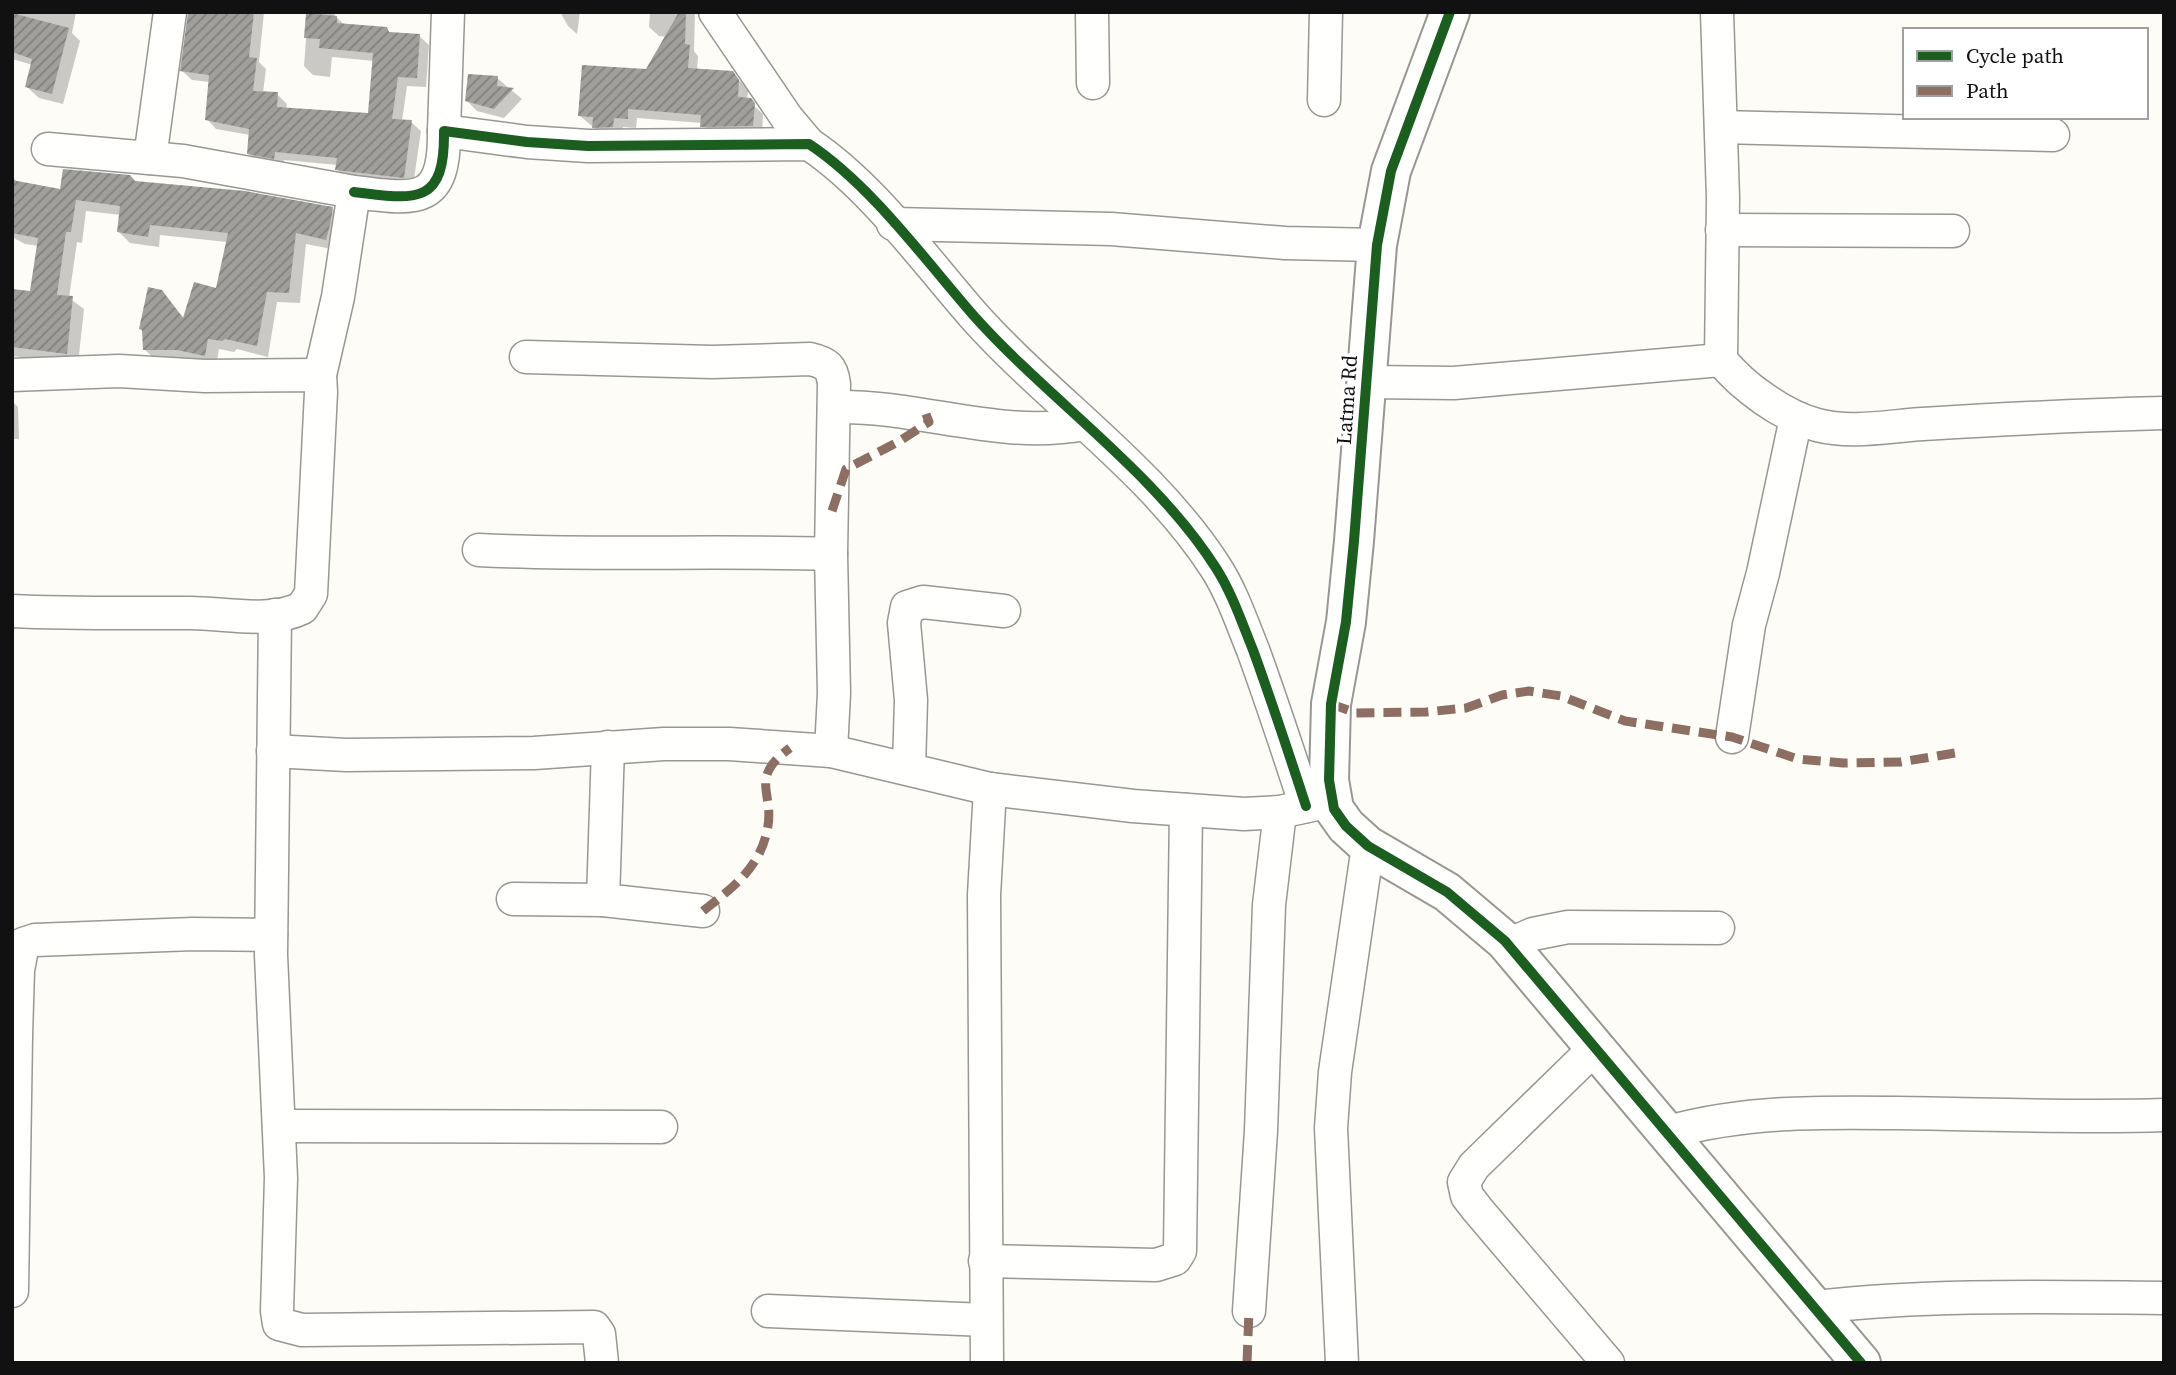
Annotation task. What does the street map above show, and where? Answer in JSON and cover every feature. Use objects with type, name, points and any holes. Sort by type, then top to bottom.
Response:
[{"type":"street","points":[[150,158],[170,12]]},
{"type":"street","points":[[48,149],[150,158],[354,192],[405,195],[427,190],[441,174],[448,12]]},
{"type":"street","points":[[715,12],[787,118],[809,144],[826,155],[893,223],[976,317],[1153,491],[1217,569],[1238,612],[1306,806],[1269,905],[1261,1131],[1249,1311]]},
{"type":"street","points":[[1092,12],[1093,83]]},
{"type":"street","points":[[1324,100],[1326,12]]},
{"type":"street","name":"Latma Rd","points":[[1306,806],[1329,748],[1331,704],[1346,622],[1368,382],[1377,245],[1395,158],[1450,12]]},
{"type":"street","points":[[1717,12],[1721,127],[1721,359],[1737,378],[1796,418],[1831,428],[1856,429],[2030,416],[2164,413]]},
{"type":"street","points":[[1721,127],[2053,135]]},
{"type":"street","points":[[444,131],[527,142],[588,146],[809,144]]},
{"type":"street","points":[[12,611],[90,615],[275,615],[302,608],[311,594],[320,376],[338,297],[354,192]]},
{"type":"street","points":[[893,223],[1111,229],[1298,244],[1377,245]]},
{"type":"street","points":[[1722,230],[1954,231]]},
{"type":"street","points":[[526,357],[712,362],[810,359],[824,362],[832,370],[835,407],[831,554],[834,694],[831,751]]},
{"type":"street","points":[[1368,382],[1454,383],[1721,359]]},
{"type":"street","points":[[12,374],[119,371],[205,376],[320,376]]},
{"type":"street","points":[[835,407],[926,414],[1014,429],[1043,431],[1084,424]]},
{"type":"street","points":[[1732,737],[1749,625],[1775,522],[1796,418]]},
{"type":"street","points":[[479,550],[582,555],[729,551],[831,554]]},
{"type":"street","points":[[909,768],[911,700],[904,623],[907,607],[916,602],[932,602],[1004,611]]},
{"type":"street","points":[[275,615],[271,935],[281,1178],[277,1311],[279,1324],[284,1328],[491,1331],[594,1327],[600,1334],[602,1363]]},
{"type":"street","points":[[273,751],[345,755],[534,753],[608,747],[729,744],[831,751],[990,789],[1244,814],[1306,806],[1346,827],[1368,846],[1447,892],[1477,914],[1508,945],[1594,1049],[1669,1132],[1861,1363]]},
{"type":"street","points":[[603,900],[608,747]]},
{"type":"street","points":[[988,1363],[985,1261],[984,895],[990,789]]},
{"type":"street","points":[[985,1261],[1156,1265],[1175,1259],[1180,1251],[1186,810]]},
{"type":"street","points":[[1342,1363],[1331,1128],[1335,1072],[1368,846]]},
{"type":"street","points":[[513,899],[603,900],[703,911]]},
{"type":"street","points":[[1508,945],[1533,934],[1568,927],[1718,928]]},
{"type":"street","points":[[12,1291],[16,942],[192,934],[271,935]]},
{"type":"street","points":[[1594,1049],[1474,1166],[1464,1182],[1467,1196],[1477,1209],[1608,1363]]},
{"type":"street","points":[[1669,1132],[1718,1119],[1805,1111],[2164,1115]]},
{"type":"street","points":[[279,1126],[661,1127]]},
{"type":"street","points":[[1816,1307],[1882,1299],[2164,1297]]},
{"type":"street","points":[[768,1311],[986,1321]]},
{"type":"building","points":[[188,12],[254,12],[249,57],[257,58],[253,91],[278,92],[277,107],[368,113],[373,53],[319,48],[320,39],[304,38],[306,13],[337,16],[337,23],[387,27],[389,32],[420,34],[417,78],[398,77],[392,119],[412,120],[404,178],[335,170],[337,158],[275,152],[274,159],[247,154],[249,129],[205,120],[209,75],[180,71]]},
{"type":"building","points":[[679,12],[686,12],[685,44],[690,45],[688,68],[733,71],[739,80],[738,97],[751,98],[755,103],[753,126],[700,127],[701,115],[628,109],[628,119],[614,118],[613,127],[592,128],[593,117],[578,116],[582,65],[646,69]]},
{"type":"building","points":[[12,13],[69,28],[52,94],[25,87],[32,59],[12,52]]},
{"type":"building","points":[[468,74],[498,76],[497,86],[514,88],[494,109],[465,101]]},
{"type":"building","points":[[63,169],[130,175],[135,181],[245,191],[333,207],[330,225],[326,240],[296,233],[289,293],[267,292],[257,346],[225,339],[208,339],[205,356],[177,350],[143,350],[142,330],[139,329],[148,287],[162,290],[183,318],[194,282],[216,288],[228,233],[150,225],[148,237],[117,232],[120,206],[76,200],[71,232],[66,232],[57,295],[73,296],[67,354],[12,347],[12,289],[30,291],[38,238],[12,233],[12,180],[60,189]]},
{"type":"marked path","points":[[832,511],[846,469],[898,442],[929,422],[926,414]]},
{"type":"marked path","points":[[1331,704],[1356,713],[1426,712],[1466,708],[1502,695],[1529,691],[1561,696],[1625,721],[1732,737],[1798,759],[1843,763],[1901,762],[1961,752]]},
{"type":"marked path","points":[[703,911],[743,877],[758,856],[769,818],[766,778],[777,759],[790,748]]},
{"type":"marked path","points":[[1247,1363],[1249,1311]]},
{"type":"cycle path","points":[[1450,12],[1391,171],[1377,245],[1346,622],[1331,704],[1329,780],[1334,809],[1346,826],[1368,846],[1447,892],[1505,941],[1861,1363]]},
{"type":"cycle path","points":[[354,192],[395,196],[410,196],[423,192],[433,185],[439,173],[444,131],[527,142],[588,146],[809,144],[854,180],[876,202],[974,316],[1035,378],[1132,468],[1191,533],[1216,568],[1236,608],[1267,689],[1306,806]]}]
